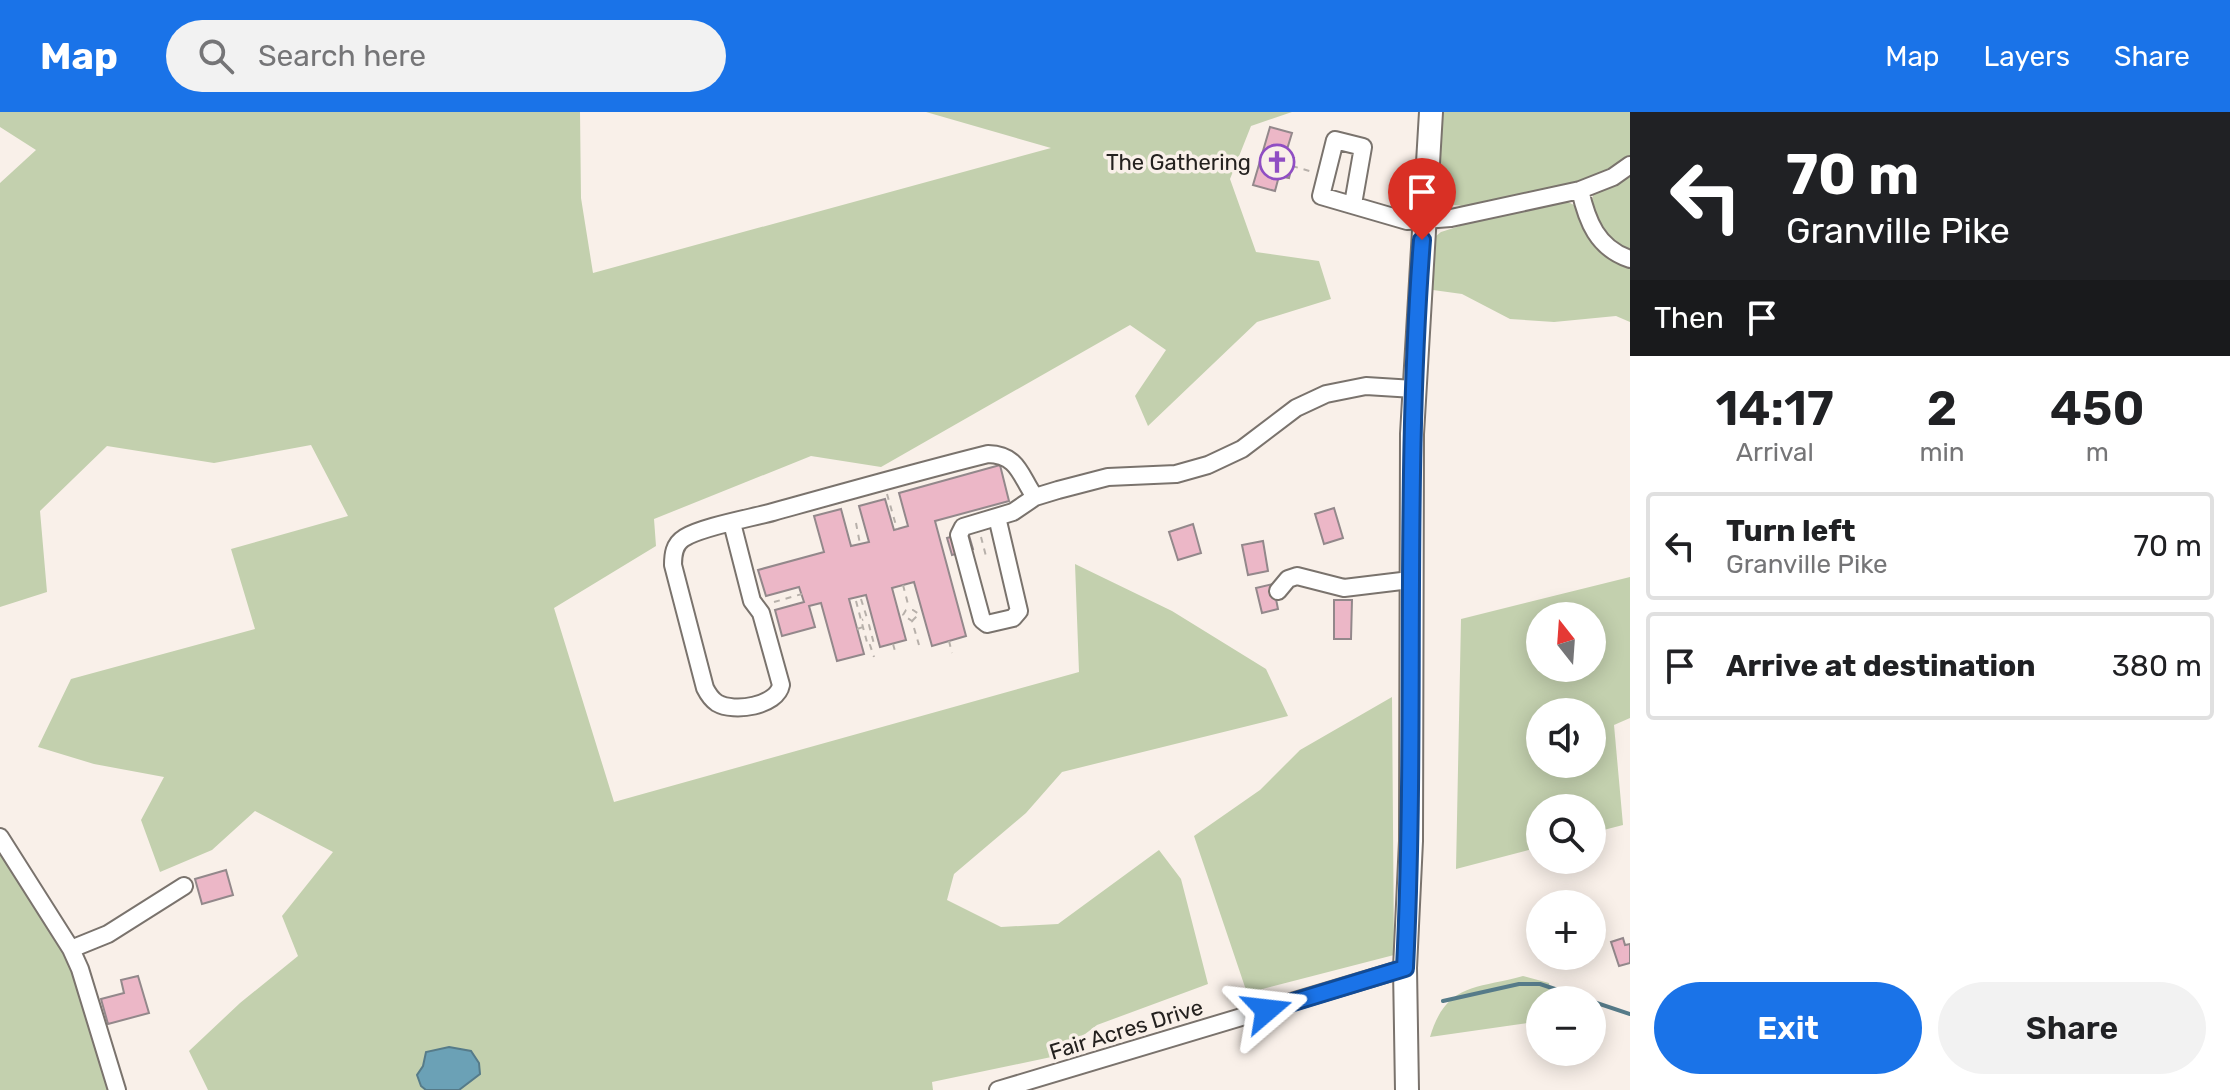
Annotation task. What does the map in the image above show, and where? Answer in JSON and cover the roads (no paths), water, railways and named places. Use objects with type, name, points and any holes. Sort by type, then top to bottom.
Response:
[{"type":"highway","points":[[1407,1090],[1405,968],[1411,841],[1410,580],[1414,389],[1431,112]]},
{"type":"street","points":[[1353,204],[1363,147],[1335,140],[1321,196],[1407,221],[1451,218],[1580,190],[1613,177],[1630,165]]},
{"type":"street","points":[[1580,190],[1586,216],[1598,238],[1610,249],[1630,259]]},
{"type":"street","points":[[997,517],[1019,611],[1013,618],[987,624],[982,620],[959,533],[963,527],[1019,509],[1035,497],[1108,477],[1176,474],[1208,465],[1242,449],[1296,408],[1341,390],[1366,386],[1414,389]]},
{"type":"street","points":[[732,523],[752,601],[761,610],[781,685],[780,692],[770,700],[736,707],[716,703],[706,691],[673,560],[676,545],[684,538],[732,523],[988,454],[1013,461],[1035,497]]},
{"type":"street","points":[[1278,591],[1283,582],[1297,576],[1344,588],[1410,580]]},
{"type":"street","points":[[0,837],[71,949],[117,1090]]},
{"type":"street","points":[[71,949],[108,934],[184,886]]},
{"type":"street","name":"Fair Acres Drive","points":[[998,1090],[1405,968]]},
{"type":"water","points":[[449,1047],[471,1051],[479,1063],[480,1074],[459,1090],[426,1090],[417,1075],[426,1052]]},
{"type":"waterway","points":[[1443,1001],[1519,984],[1540,984],[1630,1014]]},
{"type":"place","name":"The Gathering","points":[[1277,162]]}]
